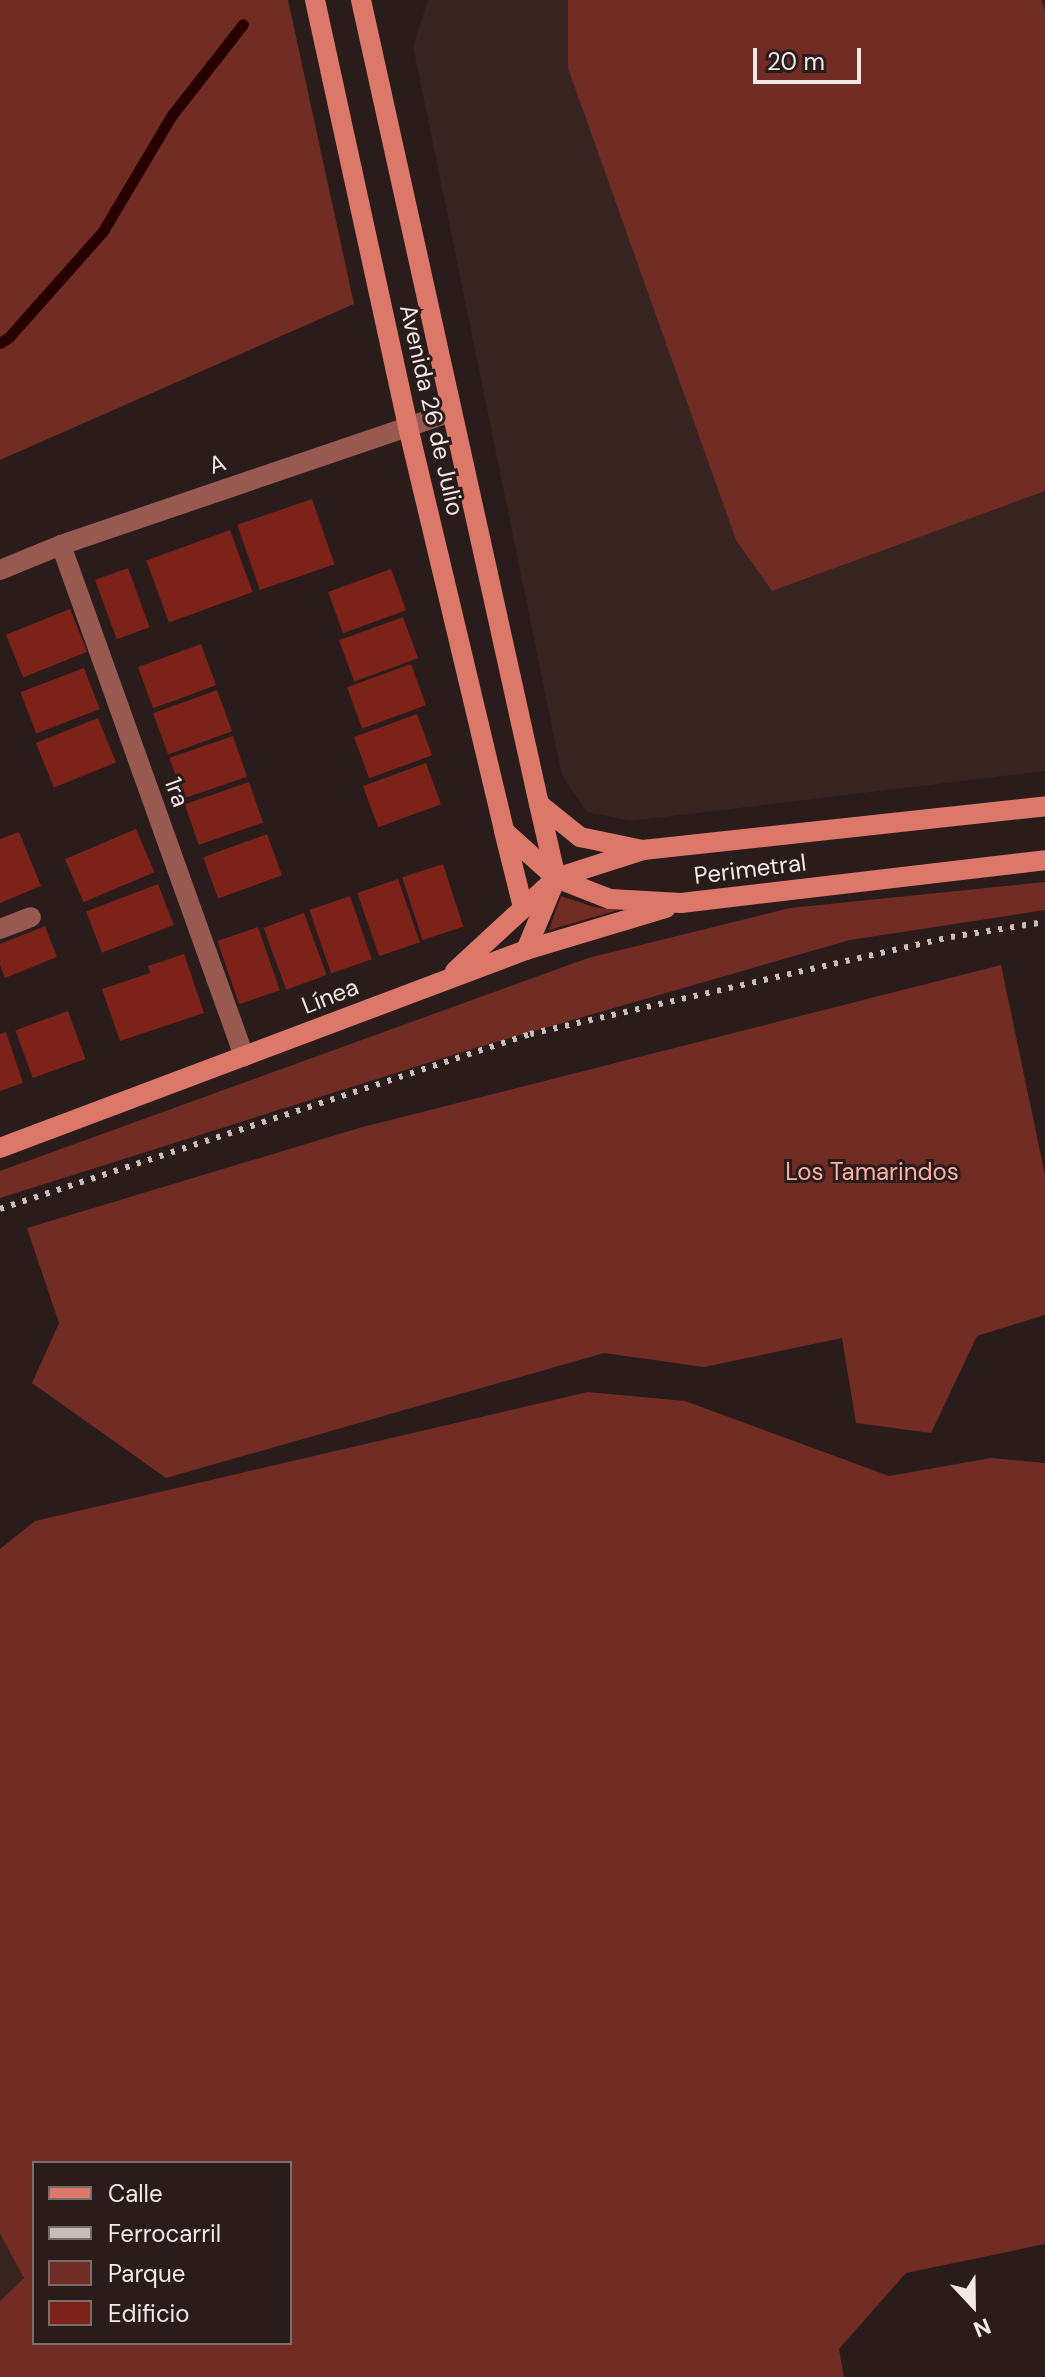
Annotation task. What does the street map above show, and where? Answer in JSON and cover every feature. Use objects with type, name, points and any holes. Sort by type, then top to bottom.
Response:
[{"type":"main road","name":"Avenida 26 de Julio","points":[[315,0],[408,427],[523,907]]},
{"type":"main road","name":"Avenida 26 de Julio","points":[[361,0],[556,878]]},
{"type":"main road","name":"Perimetral","points":[[539,804],[580,837],[643,850]]},
{"type":"main road","name":"Perimetral","points":[[556,878],[643,850],[1045,806]]},
{"type":"main road","points":[[504,831],[556,878]]},
{"type":"main road","name":"Perimetral","points":[[556,878],[610,899],[681,903],[1045,860]]},
{"type":"main road","points":[[443,981],[556,878]]},
{"type":"main road","points":[[526,950],[556,878]]},
{"type":"main road","name":"Línea","points":[[0,1148],[526,950],[681,903]]},
{"type":"street","name":"A","points":[[0,570],[61,545],[452,412]]},
{"type":"street","name":"1ra","points":[[61,545],[244,1056]]},
{"type":"street","points":[[0,929],[31,917]]},
{"type":"shaded area","points":[[428,0],[1045,0],[1045,771],[631,821],[587,812],[562,776],[413,46]]},
{"type":"shaded area","points":[[0,2234],[24,2278],[0,2301]]},
{"type":"green space","points":[[0,0],[288,0],[354,304],[0,460]]},
{"type":"green space","points":[[568,0],[1041,0],[1045,11],[1045,491],[772,591],[736,540],[568,68]]},
{"type":"green space","points":[[1045,882],[1045,910],[850,940],[475,1048],[0,1198],[0,1171],[588,958],[790,908]]},
{"type":"green space","points":[[561,896],[594,907],[618,910],[549,930]]},
{"type":"green space","name":"Los Tamarindos","points":[[1001,965],[1045,1175],[1045,1315],[977,1336],[931,1433],[856,1423],[842,1338],[704,1367],[604,1353],[166,1478],[32,1383],[59,1323],[27,1228],[359,1128]]},
{"type":"green space","points":[[588,1392],[685,1401],[889,1476],[991,1458],[1045,1463],[1045,2244],[906,2273],[839,2349],[844,2377],[0,2377],[0,2301],[24,2278],[0,2234],[0,1549],[35,1521]]},
{"type":"building","points":[[312,499],[334,564],[260,590],[237,525]]},
{"type":"building","points":[[230,530],[253,592],[169,622],[146,560]]},
{"type":"building","points":[[128,568],[150,627],[117,639],[95,580]]},
{"type":"building","points":[[391,569],[406,610],[343,633],[328,592]]},
{"type":"building","points":[[70,609],[87,652],[23,677],[6,635]]},
{"type":"building","points":[[403,617],[418,658],[354,682],[339,640]]},
{"type":"building","points":[[201,644],[216,685],[153,708],[138,667]]},
{"type":"building","points":[[411,664],[426,705],[362,729],[347,687]]},
{"type":"building","points":[[84,668],[100,709],[36,733],[21,692]]},
{"type":"building","points":[[217,690],[232,731],[168,755],[153,713]]},
{"type":"building","points":[[417,714],[432,755],[369,778],[354,737]]},
{"type":"building","points":[[98,718],[116,763],[54,788],[36,743]]},
{"type":"building","points":[[233,736],[247,777],[184,798],[170,758]]},
{"type":"building","points":[[426,763],[441,804],[378,827],[363,786]]},
{"type":"building","points":[[249,782],[263,823],[199,845],[185,804]]},
{"type":"building","points":[[136,829],[154,872],[83,902],[65,859]]},
{"type":"building","points":[[19,832],[41,886],[0,903],[0,839]]},
{"type":"building","points":[[267,834],[282,875],[218,899],[203,857]]},
{"type":"building","points":[[443,864],[463,927],[422,940],[402,877]]},
{"type":"building","points":[[398,879],[420,942],[379,956],[357,893]]},
{"type":"building","points":[[158,884],[174,925],[102,953],[86,912]]},
{"type":"building","points":[[350,896],[372,959],[331,973],[309,910]]},
{"type":"building","points":[[304,913],[327,975],[286,990],[264,928]]},
{"type":"building","points":[[45,926],[57,957],[5,978],[0,965],[0,944]]},
{"type":"building","points":[[258,927],[280,990],[239,1004],[217,941]]},
{"type":"building","points":[[184,954],[204,1013],[120,1041],[102,989],[150,973],[148,966]]},
{"type":"building","points":[[68,1011],[85,1059],[33,1078],[15,1030]]},
{"type":"building","points":[[6,1032],[23,1083],[0,1091],[0,1034]]},
{"type":"waterway","points":[[0,343],[9,337],[103,231],[172,115],[243,24]]},
{"type":"railway","points":[[0,1209],[530,1034],[951,937],[1045,922]]}]
